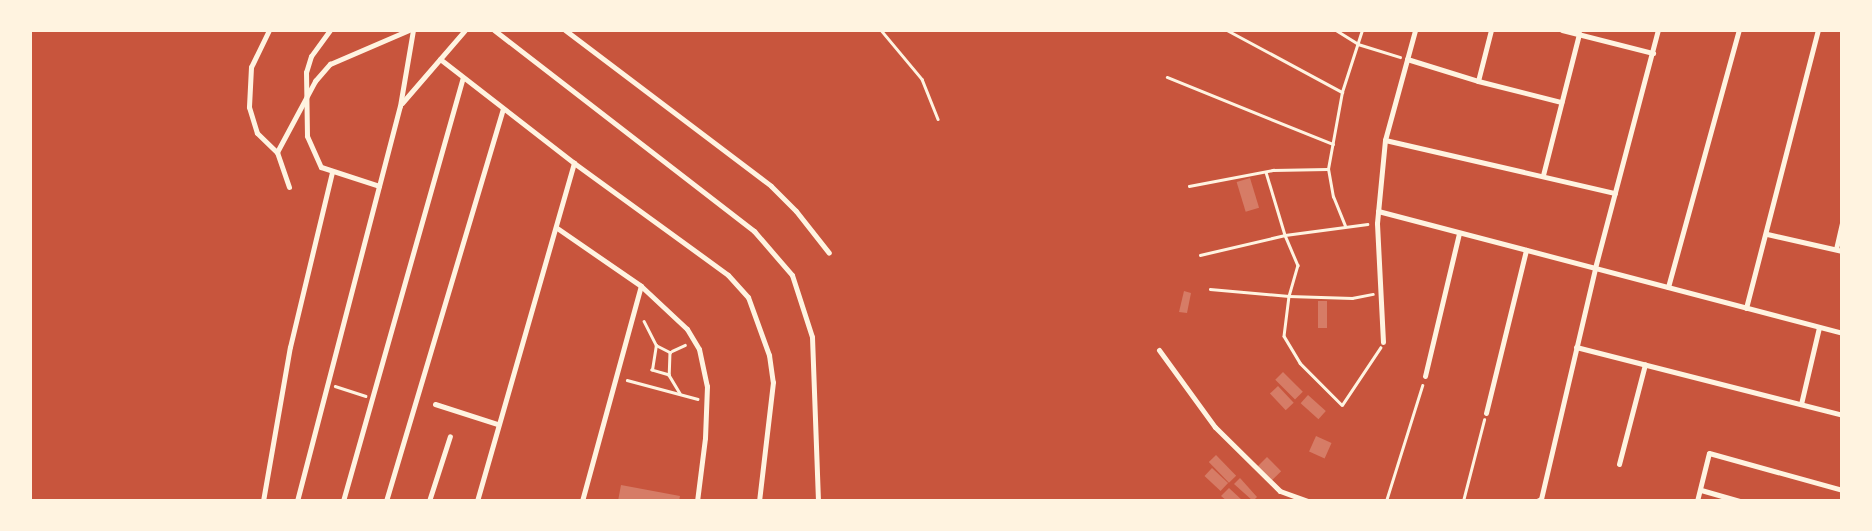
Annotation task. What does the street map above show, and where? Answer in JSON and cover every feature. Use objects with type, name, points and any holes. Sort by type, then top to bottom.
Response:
[{"type":"street","points":[[269,30],[251,67],[249,107],[257,133],[277,152],[289,187]]},
{"type":"street","points":[[330,30],[312,56],[306,72],[304,98],[307,136],[313,155],[321,167],[379,186]]},
{"type":"street","points":[[277,152],[304,98],[330,64],[411,30]]},
{"type":"street","points":[[297,501],[400,106],[411,30]]},
{"type":"street","points":[[400,106],[465,30]]},
{"type":"street","points":[[494,30],[754,231],[792,275],[812,337],[818,501]]},
{"type":"street","points":[[565,30],[771,186],[796,211],[829,253]]},
{"type":"street","points":[[1384,342],[1377,223],[1385,140],[1415,30]]},
{"type":"street","points":[[1478,81],[1491,30]]},
{"type":"street","points":[[1562,30],[1653,54]]},
{"type":"street","points":[[1537,501],[1541,499],[1595,268],[1658,30]]},
{"type":"street","points":[[1668,287],[1739,30]]},
{"type":"street","points":[[1746,308],[1818,30]]},
{"type":"street","points":[[1543,175],[1579,34]]},
{"type":"street","points":[[440,59],[574,163],[728,275],[748,297],[769,355],[773,382],[758,501]]},
{"type":"street","points":[[1407,59],[1561,102]]},
{"type":"street","points":[[343,501],[463,78]]},
{"type":"street","points":[[386,501],[503,109]]},
{"type":"street","points":[[1385,140],[1615,193]]},
{"type":"street","points":[[477,501],[574,163]]},
{"type":"street","points":[[262,501],[290,347],[332,172]]},
{"type":"street","points":[[1378,211],[1842,333]]},
{"type":"street","points":[[1767,234],[1839,250],[1842,224]]},
{"type":"street","points":[[557,228],[641,286],[680,321],[699,349],[706,386],[705,438],[697,501]]},
{"type":"street","points":[[1425,376],[1459,233]]},
{"type":"street","points":[[1486,413],[1526,250]]},
{"type":"street","points":[[582,501],[641,286]]},
{"type":"street","points":[[1801,404],[1819,327]]},
{"type":"street","points":[[1576,347],[1842,415]]},
{"type":"street","points":[[1159,350],[1215,427],[1280,491],[1307,501]]},
{"type":"street","points":[[1619,464],[1645,364]]},
{"type":"street","points":[[435,404],[497,424]]},
{"type":"street","points":[[429,501],[450,436]]},
{"type":"street","points":[[1698,501],[1709,453],[1842,490]]},
{"type":"street","points":[[1700,490],[1740,501]]},
{"type":"lane","points":[[881,30],[922,79],[938,118]]},
{"type":"path","points":[[1227,30],[1342,92]]},
{"type":"path","points":[[1336,30],[1357,44],[1407,59]]},
{"type":"path","points":[[1345,226],[1334,197],[1328,169],[1342,92],[1362,30]]},
{"type":"path","points":[[1167,77],[1333,144]]},
{"type":"path","points":[[1189,186],[1266,172],[1328,169]]},
{"type":"path","points":[[1266,172],[1285,235],[1298,265],[1289,296],[1284,336],[1300,363],[1342,405],[1384,342]]},
{"type":"path","points":[[1200,255],[1285,235],[1377,223]]},
{"type":"path","points":[[1210,289],[1352,298],[1380,293]]},
{"type":"path","points":[[644,321],[656,345],[652,370],[668,375],[681,394]]},
{"type":"path","points":[[656,345],[670,352]]},
{"type":"path","points":[[670,352],[685,345]]},
{"type":"path","points":[[668,375],[670,352]]},
{"type":"path","points":[[1386,501],[1425,376]]},
{"type":"path","points":[[627,380],[698,399]]},
{"type":"path","points":[[327,383],[371,398]]},
{"type":"path","points":[[1463,501],[1486,413]]},
{"type":"building","points":[[1250,178],[1259,208],[1246,212],[1237,182]]},
{"type":"building","points":[[1184,291],[1191,293],[1187,313],[1179,312]]},
{"type":"building","points":[[1318,301],[1327,301],[1327,328],[1318,328]]},
{"type":"building","points":[[1283,372],[1303,392],[1295,400],[1275,380]]},
{"type":"building","points":[[1278,386],[1294,403],[1286,410],[1270,394]]},
{"type":"building","points":[[1308,395],[1326,411],[1318,419],[1301,403]]},
{"type":"building","points":[[1316,436],[1332,443],[1325,458],[1309,452]]},
{"type":"building","points":[[1216,455],[1236,476],[1229,483],[1209,462]]},
{"type":"building","points":[[1267,457],[1281,471],[1272,480],[1258,466]]},
{"type":"building","points":[[1212,468],[1228,483],[1221,491],[1204,476]]},
{"type":"building","points":[[1240,478],[1257,497],[1253,501],[1234,484]]},
{"type":"building","points":[[621,485],[680,496],[679,501],[618,501]]},
{"type":"building","points":[[1229,488],[1243,501],[1227,501],[1221,496]]}]
